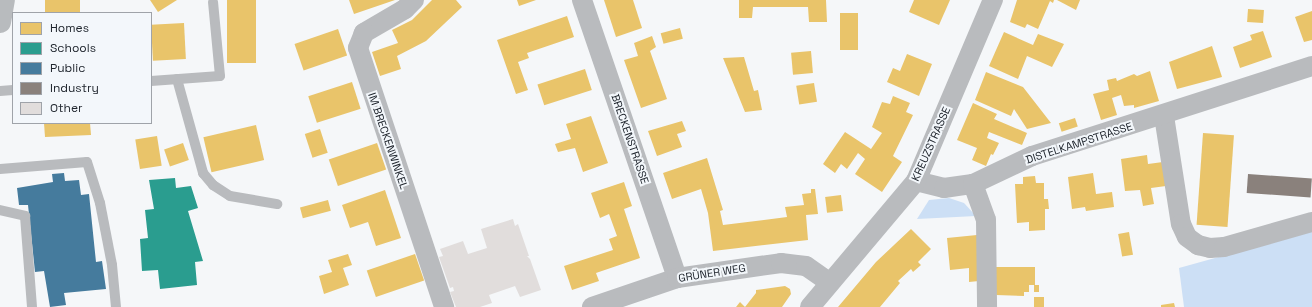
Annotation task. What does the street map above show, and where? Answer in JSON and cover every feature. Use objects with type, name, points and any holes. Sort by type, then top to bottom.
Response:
[{"type":"main road","points":[[0,22],[4,0]]},
{"type":"street","name":"IM BRECKENWINKEL","points":[[414,0],[405,9],[364,33],[358,48],[444,307]]},
{"type":"street","name":"BRECKENSTRASSE","points":[[582,0],[677,278]]},
{"type":"street","name":"KREUZSTRASSE","points":[[810,307],[916,180],[993,0]]},
{"type":"street","name":"DISTELKAMPSTRASSE","points":[[916,180],[944,188],[973,184],[1032,156],[1164,116],[1312,66]]},
{"type":"street","points":[[1164,116],[1181,224],[1187,237],[1198,245],[1210,248],[1224,247],[1312,222]]},
{"type":"street","points":[[973,184],[986,220],[986,307]]},
{"type":"street","name":"GRÜNER WEG","points":[[592,307],[677,278],[782,263],[806,266],[830,283]]},
{"type":"lane","points":[[152,81],[220,76],[213,2]]},
{"type":"lane","points":[[177,79],[203,173],[213,186],[230,196],[277,204]]},
{"type":"lane","points":[[0,91],[12,90]]},
{"type":"lane","points":[[0,168],[87,162],[100,203],[112,264],[116,307]]},
{"type":"lane","points":[[0,210],[25,216],[32,307]]},
{"type":"shaded area","points":[[949,198],[964,203],[976,216],[917,219],[929,200]]},
{"type":"shaded area","points":[[1312,231],[1312,307],[1184,307],[1179,268]]},
{"type":"building: Homes","points":[[45,0],[80,0],[80,12],[45,12]]},
{"type":"building: Homes","points":[[150,0],[177,0],[158,12]]},
{"type":"building: Homes","points":[[227,0],[256,0],[256,63],[227,63]]},
{"type":"building: Homes","points":[[349,0],[395,0],[354,14]]},
{"type":"building: Homes","points":[[432,0],[456,0],[462,7],[426,41],[397,56],[401,69],[380,76],[372,52],[398,43],[392,30],[412,20]]},
{"type":"building: Homes","points":[[517,0],[536,0],[519,6]]},
{"type":"building: Homes","points":[[604,0],[633,0],[642,28],[616,37]]},
{"type":"building: Homes","points":[[739,0],[826,0],[827,22],[809,22],[808,7],[753,7],[752,18],[739,18]]},
{"type":"building: Homes","points":[[914,0],[950,0],[939,25],[909,12]]},
{"type":"building: Homes","points":[[1017,0],[1054,0],[1053,3],[1050,1],[1038,29],[1027,24],[1025,28],[1010,22]]},
{"type":"building: Homes","points":[[1057,0],[1080,0],[1076,10]]},
{"type":"building: Homes","points":[[1248,9],[1264,10],[1263,23],[1247,22]]},
{"type":"building: Homes","points":[[1312,11],[1312,40],[1304,42],[1295,17]]},
{"type":"building: Homes","points":[[840,13],[858,13],[858,50],[840,50]]},
{"type":"building: Homes","points":[[567,16],[574,37],[527,53],[529,58],[518,62],[528,90],[516,94],[497,40]]},
{"type":"building: Homes","points":[[184,23],[186,59],[153,61],[152,25]]},
{"type":"building: Homes","points":[[680,28],[683,39],[664,44],[661,33]]},
{"type":"building: Homes","points":[[338,29],[347,55],[304,70],[295,44]]},
{"type":"building: Homes","points":[[1263,31],[1272,57],[1240,68],[1233,47],[1252,40],[1250,35]]},
{"type":"building: Homes","points":[[1004,32],[1033,45],[1038,34],[1064,44],[1052,67],[1027,56],[1018,79],[989,66]]},
{"type":"building: Homes","points":[[652,36],[656,47],[650,51],[667,99],[641,108],[624,60],[638,56],[634,43]]},
{"type":"building: Homes","points":[[1212,46],[1222,77],[1177,89],[1169,62]]},
{"type":"building: Homes","points":[[811,51],[813,73],[793,75],[791,53]]},
{"type":"building: Homes","points":[[907,54],[932,64],[919,96],[887,82],[893,68],[900,71]]},
{"type":"building: Homes","points":[[744,57],[754,91],[758,90],[762,110],[745,112],[723,58]]},
{"type":"building: Homes","points":[[585,69],[592,90],[544,105],[537,84]]},
{"type":"building: Homes","points":[[1150,71],[1159,101],[1134,108],[1134,105],[1124,106],[1121,95],[1112,98],[1117,115],[1101,120],[1093,94],[1109,90],[1107,80],[1116,78],[1117,81],[1134,74],[1137,76]]},
{"type":"building: Homes","points":[[986,72],[1023,87],[1051,123],[1027,129],[1014,109],[1011,116],[975,100]]},
{"type":"building: Homes","points":[[352,82],[361,109],[317,123],[308,96]]},
{"type":"building: Homes","points":[[814,83],[817,102],[799,105],[796,86]]},
{"type":"building: Homes","points":[[893,96],[910,103],[906,112],[913,115],[893,156],[902,162],[882,192],[855,174],[865,159],[858,153],[847,169],[841,164],[835,173],[823,164],[845,132],[871,149],[882,133],[872,127],[882,102],[890,104]]},
{"type":"building: Homes","points":[[973,103],[997,114],[994,119],[1027,133],[1022,145],[989,132],[987,138],[999,143],[993,155],[991,154],[986,166],[972,160],[977,148],[957,140]]},
{"type":"building: Homes","points":[[591,116],[608,163],[583,172],[575,148],[558,152],[555,144],[571,139],[566,124]]},
{"type":"building: Homes","points":[[1075,118],[1078,127],[1062,132],[1059,123]]},
{"type":"building: Homes","points":[[682,121],[686,131],[677,134],[682,147],[657,156],[648,131]]},
{"type":"building: Homes","points":[[44,124],[90,124],[91,135],[45,137]]},
{"type":"building: Homes","points":[[256,125],[264,160],[211,172],[203,137]]},
{"type":"building: Homes","points":[[320,129],[328,153],[313,158],[305,134]]},
{"type":"building: Homes","points":[[1203,133],[1234,135],[1228,227],[1197,225]]},
{"type":"building: Homes","points":[[157,136],[162,166],[140,169],[135,139]]},
{"type":"building: Homes","points":[[183,143],[189,160],[170,167],[164,150]]},
{"type":"building: Homes","points":[[377,143],[386,169],[338,186],[329,160]]},
{"type":"building: Homes","points":[[1147,155],[1148,164],[1163,162],[1166,186],[1151,188],[1154,204],[1143,206],[1140,190],[1125,191],[1121,159]]},
{"type":"building: Homes","points":[[707,158],[723,210],[720,211],[723,225],[787,217],[785,207],[804,205],[802,194],[811,193],[811,189],[815,189],[818,214],[806,215],[808,240],[713,251],[708,213],[701,189],[672,199],[663,173]]},
{"type":"building: Homes","points":[[1093,173],[1096,194],[1112,192],[1114,207],[1086,211],[1085,207],[1072,209],[1068,177]]},
{"type":"building: Homes","points":[[1035,176],[1036,183],[1044,183],[1044,199],[1048,199],[1049,209],[1045,209],[1045,230],[1029,231],[1029,222],[1017,223],[1015,184],[1023,184],[1023,177]]},
{"type":"building: Homes","points":[[624,182],[632,206],[624,209],[640,258],[596,273],[599,281],[572,290],[564,266],[613,250],[609,239],[617,236],[609,214],[600,218],[591,193]]},
{"type":"building: Homes","points":[[385,190],[401,238],[376,246],[368,222],[350,228],[342,205]]},
{"type":"building: Homes","points":[[841,195],[843,211],[827,213],[825,197]]},
{"type":"building: Homes","points":[[328,200],[331,211],[303,218],[300,208]]},
{"type":"building: Homes","points":[[911,229],[931,249],[918,262],[921,265],[913,272],[911,269],[898,281],[900,283],[880,307],[838,307],[876,262]]},
{"type":"building: Homes","points":[[1129,232],[1133,255],[1122,257],[1118,234]]},
{"type":"building: Homes","points":[[977,235],[979,281],[969,282],[969,268],[950,270],[947,238]]},
{"type":"building: Homes","points":[[348,254],[352,265],[343,268],[349,285],[324,294],[319,276],[332,272],[328,260]]},
{"type":"building: Homes","points":[[415,254],[424,280],[376,297],[367,271]]},
{"type":"building: Homes","points":[[996,267],[1035,267],[1035,285],[1029,285],[1029,292],[1024,292],[1024,296],[996,295]]},
{"type":"building: Homes","points":[[1034,285],[1039,285],[1039,292],[1034,292]]},
{"type":"building: Homes","points":[[785,286],[790,289],[791,294],[782,307],[745,307],[756,293],[756,290]]},
{"type":"building: Homes","points":[[1034,297],[1044,297],[1044,307],[1034,307]]},
{"type":"building: Homes","points":[[740,302],[745,307],[736,307]]},
{"type":"building: Homes","points":[[1174,303],[1175,307],[1161,307],[1161,305]]},
{"type":"building: Schools","points":[[175,178],[176,188],[191,186],[198,208],[188,211],[203,261],[195,262],[197,285],[160,289],[158,270],[142,271],[140,239],[148,238],[145,210],[154,209],[149,180]]},
{"type":"building: Public","points":[[64,173],[65,181],[79,180],[81,195],[89,194],[96,262],[102,261],[106,289],[64,293],[66,305],[50,307],[44,271],[35,272],[28,205],[19,205],[17,188],[53,182],[52,174]]},
{"type":"building: Industry","points":[[1248,174],[1312,178],[1311,197],[1247,193]]},
{"type":"building: Other","points":[[513,219],[515,226],[518,224],[529,256],[527,256],[530,259],[541,290],[520,297],[515,286],[489,295],[492,303],[480,307],[456,307],[450,292],[454,291],[453,287],[450,288],[439,257],[443,256],[440,249],[463,241],[468,254],[487,248],[481,229]]}]
